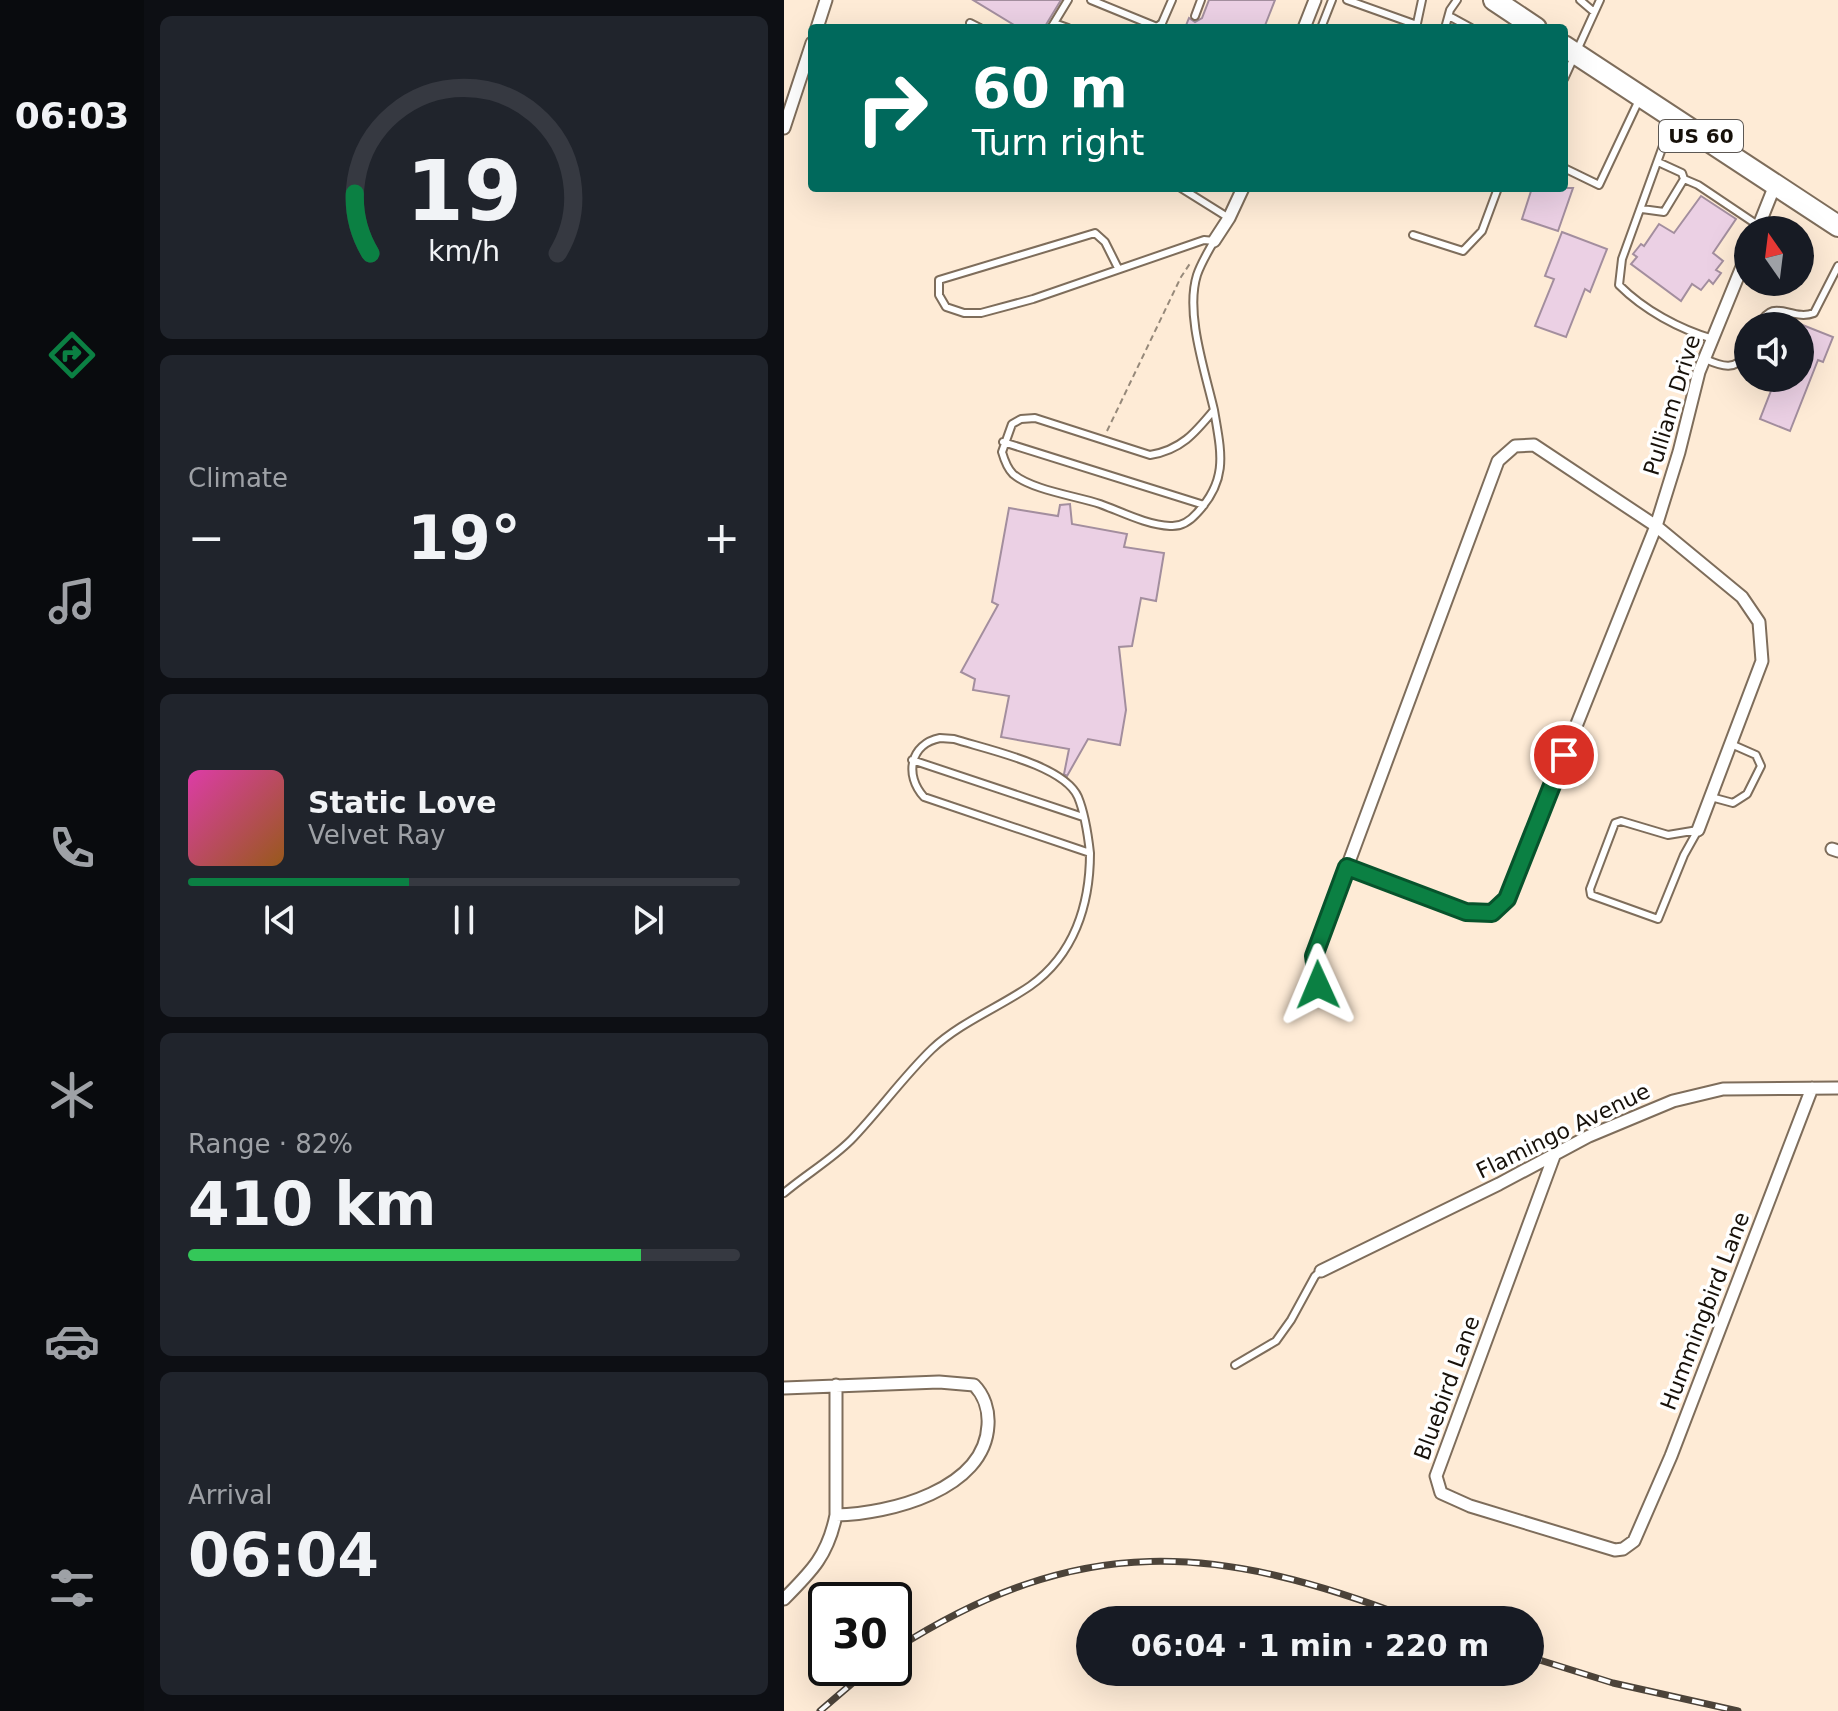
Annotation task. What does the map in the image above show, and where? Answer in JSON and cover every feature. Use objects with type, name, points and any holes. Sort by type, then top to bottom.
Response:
[{"type":"highway","points":[[1494,0],[1530,24]]},
{"type":"highway","name":"US 60","points":[[1570,50],[1838,226]]},
{"type":"street","points":[[818,24],[826,0]]},
{"type":"street","points":[[1307,24],[1315,0]]},
{"type":"street","points":[[784,128],[808,55]]},
{"type":"street","points":[[1763,216],[1775,185]]},
{"type":"street","points":[[1209,241],[1229,218],[1241,192]]},
{"type":"street","name":"Pulliam Drive","points":[[1347,867],[1466,912],[1492,913],[1507,899],[1656,526],[1705,359],[1734,287]]},
{"type":"street","points":[[1318,985],[1314,956],[1498,461],[1515,446],[1534,445],[1656,526],[1742,597],[1759,622],[1762,661],[1698,830]]},
{"type":"street","name":"Hummingbird Lane","points":[[1630,1546],[1671,1456],[1812,1088]]},
{"type":"street","name":"Flamingo Avenue","points":[[1321,1271],[1609,1127],[1694,1094],[1723,1089],[1838,1088]]},
{"type":"street","name":"Bluebird Lane","points":[[1554,1156],[1436,1476],[1441,1493],[1470,1506],[1615,1550],[1630,1546]]},
{"type":"street","points":[[784,1388],[939,1382],[974,1385],[986,1405],[988,1430],[979,1455],[945,1486],[905,1504],[871,1513],[836,1515]]},
{"type":"street","points":[[784,1599],[822,1558],[832,1536],[836,1515],[836,1385]]},
{"type":"lane","points":[[1054,24],[1068,0]]},
{"type":"lane","points":[[1091,0],[1150,24]]},
{"type":"lane","points":[[1161,24],[1172,0]]},
{"type":"lane","points":[[1195,16],[1201,0]]},
{"type":"lane","points":[[1323,24],[1332,0]]},
{"type":"lane","points":[[1347,0],[1408,24]]},
{"type":"lane","points":[[1417,24],[1422,0]]},
{"type":"lane","points":[[1446,24],[1457,0]]},
{"type":"lane","points":[[1580,0],[1594,12]]},
{"type":"lane","points":[[1570,50],[1600,0]]},
{"type":"lane","points":[[1449,16],[1464,24]]},
{"type":"lane","points":[[1568,170],[1599,185],[1640,96]]},
{"type":"lane","points":[[1673,118],[1622,259],[1619,285],[1638,304],[1695,334],[1713,339]]},
{"type":"lane","points":[[1658,162],[1682,173],[1684,179],[1698,185],[1741,216]]},
{"type":"lane","points":[[1642,209],[1664,212],[1684,179]]},
{"type":"lane","points":[[1187,192],[1229,218]]},
{"type":"lane","points":[[1413,235],[1463,251],[1482,231],[1497,192]]},
{"type":"lane","points":[[1118,268],[1105,242],[1095,233],[939,280],[939,295],[946,307],[964,313],[981,313],[1209,241]]},
{"type":"lane","points":[[1209,241],[1193,292],[1196,327],[1214,410],[1221,454],[1220,472],[1214,491],[1192,518],[1181,525],[1170,526],[1038,486],[1012,473],[1002,452],[1003,442],[1012,424],[1021,419],[1035,418],[1150,455],[1164,453],[1182,446],[1214,410]]},
{"type":"lane","points":[[1814,313],[1838,266]]},
{"type":"lane","points":[[1705,359],[1727,367],[1734,365]]},
{"type":"lane","points":[[1003,442],[1204,505]]},
{"type":"lane","points":[[784,1193],[849,1142],[931,1050],[950,1034],[1029,987],[1062,956],[1072,940],[1085,902],[1090,881],[1090,853],[1083,817],[1077,796],[1056,775],[954,739],[930,740],[920,746],[912,760],[912,776],[924,797],[1090,853]]},
{"type":"lane","points":[[1711,797],[1733,803],[1747,794],[1761,766],[1756,755],[1731,744]]},
{"type":"lane","points":[[912,760],[1083,817]]},
{"type":"lane","points":[[1621,821],[1668,835],[1698,830],[1684,855],[1658,919],[1591,895],[1590,889],[1615,823],[1621,821]]},
{"type":"lane","points":[[1235,1365],[1276,1341],[1321,1271]]},
{"type":"path","points":[[1104,440],[1181,277],[1209,241]]},
{"type":"building","points":[[973,0],[1061,0],[1046,24],[1012,24]]},
{"type":"building","points":[[1209,0],[1275,0],[1266,24],[1187,24],[1189,18],[1195,22],[1202,18]]},
{"type":"building","points":[[1568,188],[1573,188],[1558,231],[1522,219],[1531,192],[1568,192]]},
{"type":"building","points":[[1701,196],[1734,218],[1713,253],[1723,261],[1716,270],[1721,273],[1713,284],[1709,280],[1701,290],[1692,284],[1681,301],[1631,264],[1637,257],[1633,254],[1641,244],[1644,246],[1659,224],[1674,233]]},
{"type":"building","points":[[1562,232],[1607,249],[1590,292],[1585,289],[1566,337],[1535,326],[1554,279],[1545,276]]},
{"type":"building","points":[[1814,330],[1833,337],[1823,362],[1818,360],[1814,370]]},
{"type":"building","points":[[1771,392],[1805,392],[1790,431],[1760,419]]},
{"type":"building","points":[[1070,504],[1072,524],[1127,534],[1124,547],[1164,553],[1156,601],[1141,598],[1132,646],[1119,647],[1126,710],[1120,745],[1088,739],[1067,776],[1064,774],[1069,749],[1001,737],[1009,696],[973,690],[975,679],[961,672],[998,605],[992,602],[1009,508],[1058,516],[1060,505]]},
{"type":"railway","points":[[912,1640],[962,1611],[1026,1584],[1088,1568],[1150,1562],[1212,1564],[1276,1575],[1376,1606]]},
{"type":"railway","points":[[1544,1661],[1613,1683],[1738,1711]]},
{"type":"railway","points":[[820,1711],[849,1686]]},
{"type":"route","points":[[1318,985],[1314,956],[1347,867],[1466,912],[1492,913],[1507,899],[1564,755]]}]
